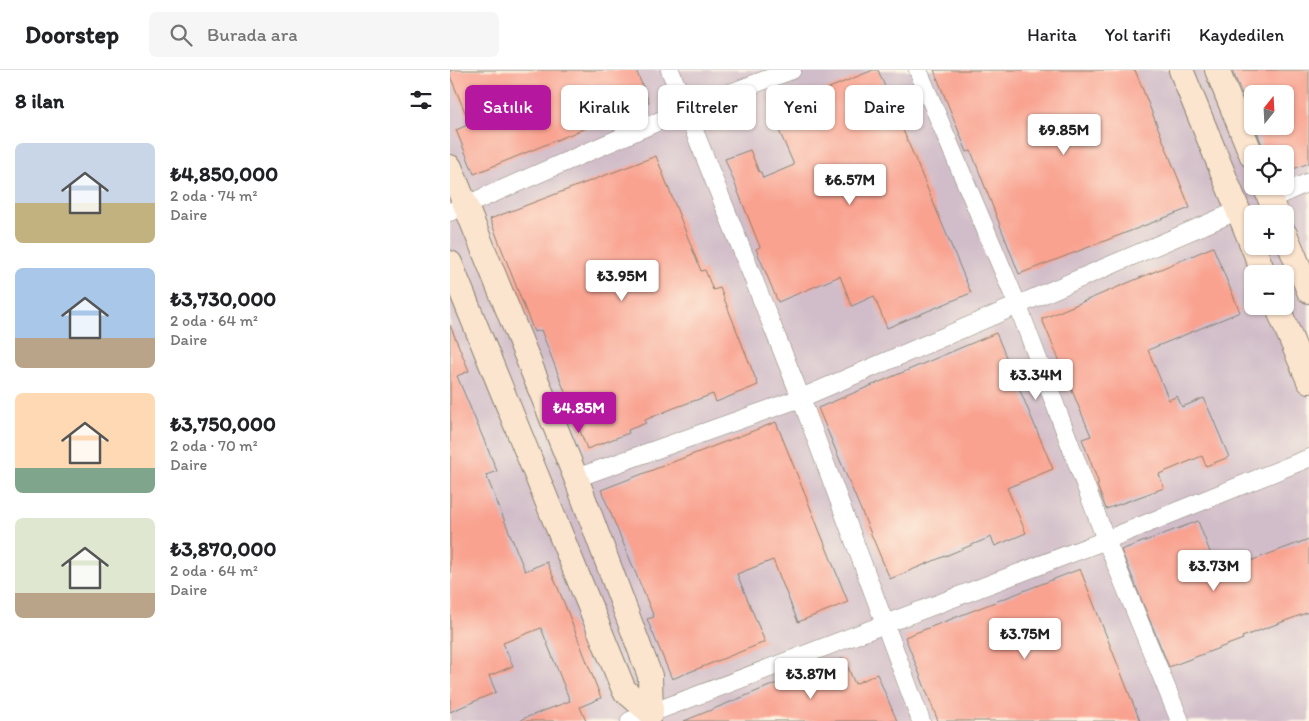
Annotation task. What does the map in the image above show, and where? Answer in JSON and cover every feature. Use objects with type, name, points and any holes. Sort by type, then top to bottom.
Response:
[{"type":"street","points":[[670,70],[676,85]]},
{"type":"street","points":[[751,85],[792,70]]},
{"type":"street","points":[[918,70],[1018,306],[1106,540],[1180,721]]},
{"type":"street","points":[[1181,70],[1260,265]]},
{"type":"street","points":[[1217,70],[1248,145]]},
{"type":"street","points":[[458,209],[658,121]]},
{"type":"street","points":[[694,130],[801,398],[921,721]]},
{"type":"street","points":[[450,167],[458,209],[576,478],[650,676],[641,717]]},
{"type":"street","points":[[1270,200],[1309,182]]},
{"type":"street","points":[[576,478],[801,398],[1237,211]]},
{"type":"street","points":[[1294,255],[1309,290]]},
{"type":"street","points":[[450,263],[624,690],[641,717]]},
{"type":"street","points":[[1281,315],[1309,381]]},
{"type":"street","points":[[641,717],[677,713],[886,625],[1106,540],[1309,458]]},
{"type":"shaded area","points":[[450,70],[1309,70],[1309,721],[450,721]]},
{"type":"building","points":[[450,70],[636,70],[642,85],[561,85],[561,130],[581,130],[474,174],[456,130],[465,126],[465,130],[551,130],[551,85],[465,85],[465,112],[450,76]]},
{"type":"building","points":[[873,70],[878,70],[884,85],[845,85],[845,130],[903,130],[971,293],[887,328],[874,296],[852,306],[840,276],[778,302],[756,249],[760,247],[725,159],[750,150],[763,178],[794,165],[779,130],[835,130],[835,86]]},
{"type":"building","points":[[934,70],[1135,70],[1190,208],[1019,274],[971,151],[967,152]]},
{"type":"building","points":[[1232,70],[1309,70],[1309,163],[1294,169],[1294,145],[1262,145],[1258,135],[1294,135],[1294,85],[1244,85],[1244,94],[1242,94]]},
{"type":"building","points":[[656,156],[701,271],[705,270],[713,290],[720,288],[758,385],[716,402],[713,394],[674,408],[645,420],[646,423],[628,430],[629,433],[587,449],[541,330],[534,332],[490,219]]},
{"type":"building","points":[[1213,247],[1240,312],[1148,350],[1169,400],[1177,396],[1182,407],[1204,398],[1229,457],[1206,466],[1202,456],[1159,474],[1164,488],[1106,509],[1082,439],[1091,436],[1042,319]]},
{"type":"building","points":[[450,325],[469,371],[457,376],[497,471],[486,475],[525,571],[547,562],[601,698],[580,707],[586,721],[522,721],[522,719],[570,701],[541,628],[503,643],[513,666],[489,676],[496,692],[450,712]]},
{"type":"building","points":[[996,333],[1053,469],[1007,488],[1026,533],[995,546],[991,537],[890,579],[818,408]]},
{"type":"building","points":[[776,422],[848,602],[798,622],[773,560],[737,574],[765,642],[672,679],[647,619],[654,617],[601,490]]},
{"type":"building","points":[[1198,521],[1218,573],[1309,539],[1309,612],[1169,667],[1121,550]]},
{"type":"building","points":[[1080,569],[1140,721],[938,721],[905,637]]},
{"type":"building","points":[[844,658],[855,684],[877,674],[897,721],[684,721],[782,681],[783,684]]}]
